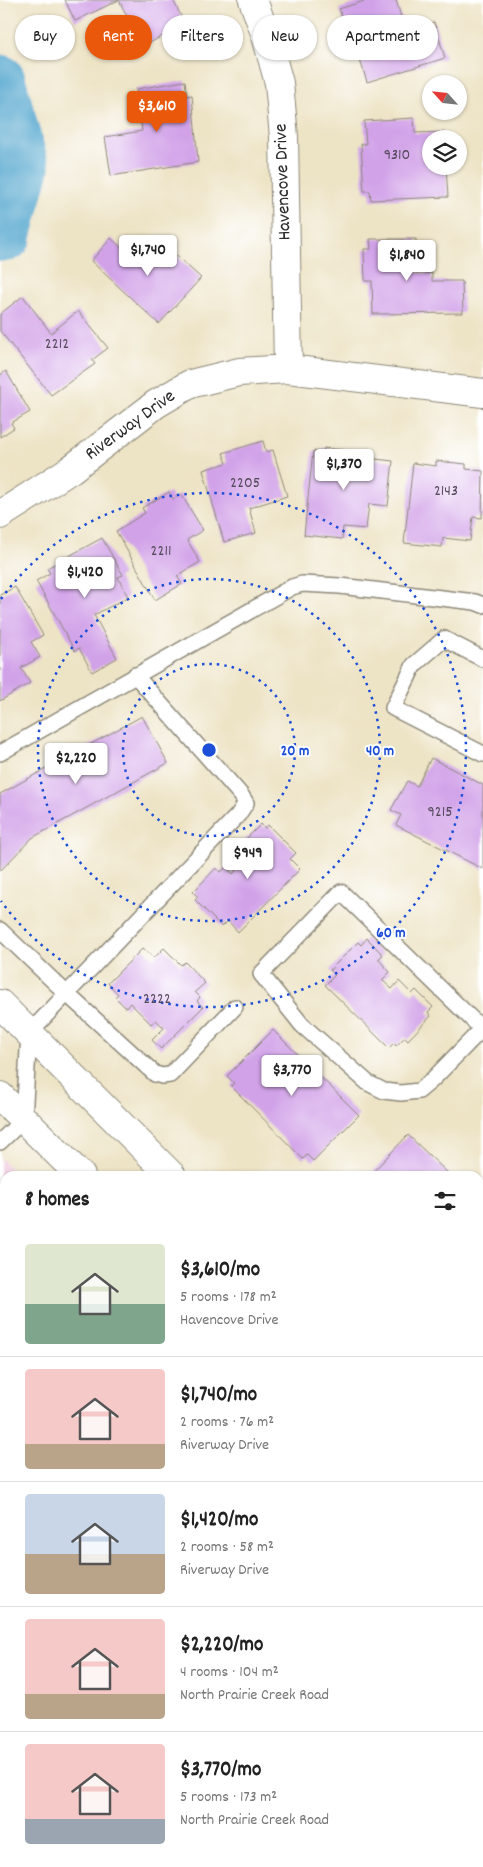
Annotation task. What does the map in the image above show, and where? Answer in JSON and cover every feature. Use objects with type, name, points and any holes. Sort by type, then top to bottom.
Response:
[{"type":"street","name":"Havencove Drive","points":[[253,0],[266,36],[279,83],[284,137],[288,369]]},
{"type":"street","name":"Riverway Drive","points":[[0,515],[70,470],[156,404],[190,384],[239,372],[288,369],[483,393]]},
{"type":"street","points":[[0,1004],[167,1171]]},
{"type":"street","points":[[0,1096],[76,1171]]},
{"type":"lane","points":[[0,753],[292,586],[340,586],[475,602],[483,605]]},
{"type":"lane","points":[[483,659],[444,639],[414,665],[393,708],[483,754]]},
{"type":"lane","points":[[0,1142],[24,1119],[29,1033],[238,815],[246,804],[241,795],[136,675]]},
{"type":"lane","points":[[340,892],[483,1029],[419,1092],[401,1093],[384,1091],[368,1083],[302,1025],[261,974],[340,892]]},
{"type":"lane","points":[[0,930],[155,1074],[162,1076],[170,1075],[235,1007]]},
{"type":"shaded area","points":[[0,1158],[13,1171],[0,1171]]},
{"type":"building","points":[[65,0],[119,0],[75,21],[75,15],[72,15]]},
{"type":"building","points":[[119,0],[173,0],[180,15],[162,15],[162,36],[152,42],[152,15],[126,15]]},
{"type":"building","points":[[367,0],[396,0],[400,15],[341,15],[339,9]]},
{"type":"building","points":[[438,35],[445,58],[367,82],[360,60],[438,60]]},
{"type":"building","points":[[185,81],[187,96],[192,95],[198,162],[111,176],[105,137],[142,131],[136,89]]},
{"type":"building","points":[[414,118],[415,133],[422,133],[422,175],[447,175],[448,197],[371,200],[370,191],[364,191],[361,144],[366,144],[364,121]]},
{"type":"building","points":[[111,238],[139,264],[160,241],[201,278],[159,324],[91,261]]},
{"type":"building","points":[[370,239],[416,239],[417,273],[432,273],[432,281],[462,281],[463,313],[373,314],[372,281],[365,281],[364,249],[371,249]]},
{"type":"building","points":[[23,296],[51,333],[78,311],[108,348],[92,360],[95,364],[51,395],[0,331],[0,314]]},
{"type":"building","points":[[6,371],[30,412],[11,423],[14,428],[0,437],[0,375]]},
{"type":"building","points":[[263,441],[266,452],[273,450],[287,496],[249,508],[256,533],[224,542],[203,470],[227,463],[223,453]]},
{"type":"building","points":[[324,448],[359,452],[358,457],[393,461],[388,506],[369,504],[366,529],[343,527],[342,539],[304,535],[313,451],[323,452]]},
{"type":"building","points":[[436,461],[466,464],[466,469],[483,471],[482,518],[473,517],[470,541],[443,538],[442,547],[404,543],[413,463],[436,466]]},
{"type":"building","points":[[169,492],[173,499],[181,494],[203,530],[187,540],[200,562],[177,576],[182,584],[155,600],[116,531],[145,513],[142,508]]},
{"type":"building","points":[[102,538],[123,575],[118,577],[128,597],[94,615],[117,658],[92,672],[79,648],[75,651],[36,581],[50,573],[47,568]]},
{"type":"building","points":[[15,587],[43,635],[31,642],[40,657],[21,668],[30,683],[0,701],[0,595]]},
{"type":"building","points":[[142,716],[168,763],[32,838],[0,871],[0,794]]},
{"type":"building","points":[[431,758],[483,785],[483,869],[396,825],[401,815],[391,810],[407,781],[417,786]]},
{"type":"building","points":[[261,824],[265,828],[268,825],[296,853],[290,859],[300,869],[238,932],[228,921],[222,927],[195,900],[198,897],[193,892],[216,868],[221,872],[226,867],[233,874],[242,864],[236,858],[248,845],[244,841]]},
{"type":"building","points":[[367,938],[383,955],[378,959],[390,972],[382,980],[392,989],[399,981],[412,994],[416,990],[433,1007],[428,1012],[431,1016],[408,1040],[405,1037],[396,1046],[394,1043],[389,1048],[325,985],[335,975],[330,970],[358,942],[361,945]]},
{"type":"building","points":[[143,948],[154,958],[164,948],[181,965],[185,962],[205,983],[195,992],[200,997],[197,1001],[203,1007],[161,1049],[152,1040],[164,1028],[156,1020],[151,1024],[130,1003],[126,1008],[115,997],[118,994],[108,983]]},
{"type":"building","points":[[273,1030],[359,1115],[313,1161],[307,1155],[303,1159],[231,1086],[234,1083],[227,1076]]},
{"type":"building","points":[[408,1135],[446,1171],[374,1171]]},
{"type":"waterway","points":[[0,80],[24,168],[6,236],[0,236]]}]
